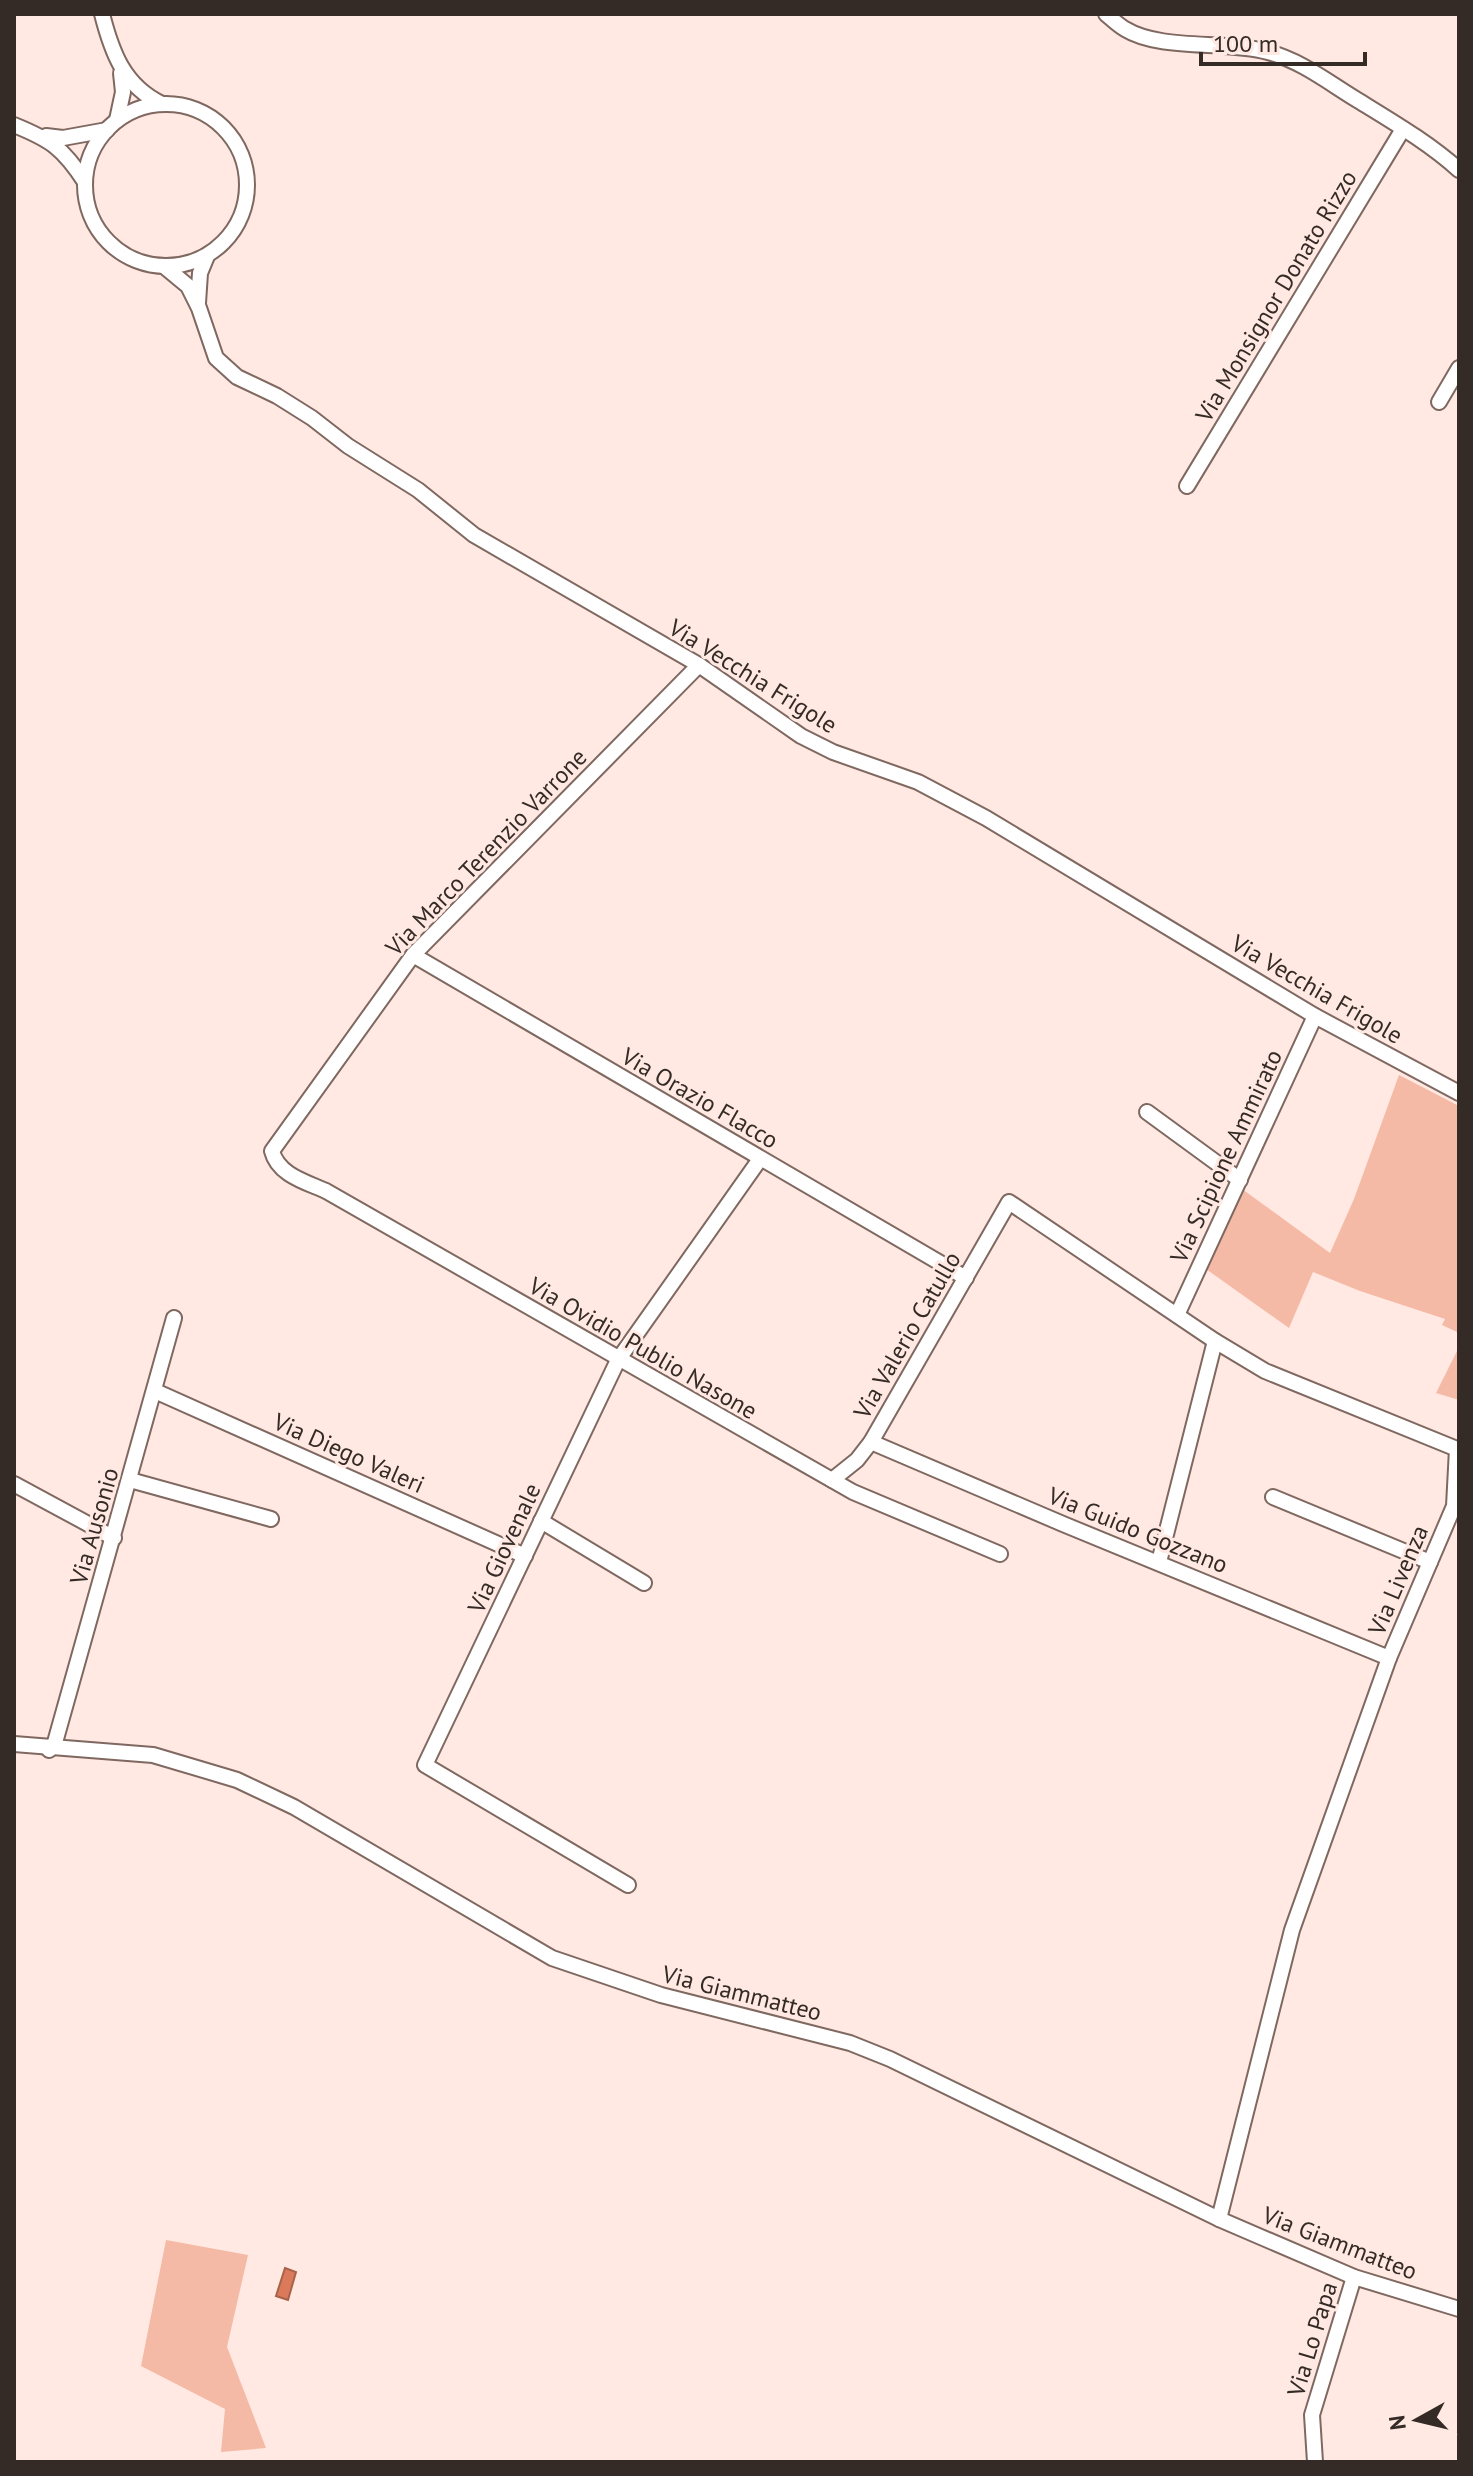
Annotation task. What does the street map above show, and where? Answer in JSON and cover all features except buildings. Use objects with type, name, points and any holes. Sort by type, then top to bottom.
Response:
[{"type":"street","points":[[102,14],[119,64],[123,92],[112,125]]},
{"type":"street","points":[[1106,14],[1125,29],[1148,38],[1265,50],[1292,59],[1403,129],[1459,170]]},
{"type":"street","points":[[119,64],[129,81],[151,99],[162,104],[186,106],[208,116],[226,131],[240,151],[247,174],[246,198],[239,221],[225,241],[207,256]]},
{"type":"street","name":"Via Vecchia Frigole","points":[[34,133],[63,138],[112,125],[138,109],[162,104]]},
{"type":"street","name":"Via Vecchia Frigole","points":[[14,125],[59,147],[85,182]]},
{"type":"street","name":"Via Vecchia Frigole","points":[[112,125],[95,145],[85,182],[87,204],[95,224],[107,241],[124,255],[144,264],[165,267],[186,264],[207,256]]},
{"type":"street","name":"Via Monsignor Donato Rizzo","points":[[1187,486],[1403,129]]},
{"type":"street","name":"Via Vecchia Frigole","points":[[199,308],[200,273],[207,256]]},
{"type":"street","name":"Via Vecchia Frigole","points":[[165,267],[188,286],[216,358],[237,377],[277,396],[312,418],[348,446],[418,490],[474,535],[699,665],[801,736],[833,752],[918,782],[986,818],[1315,1016],[1459,1093]]},
{"type":"street","points":[[1439,402],[1459,368]]},
{"type":"street","name":"Via Marco Terenzio Varrone","points":[[275,1163],[272,1151],[413,955],[699,665]]},
{"type":"street","name":"Via Orazio Flacco","points":[[413,955],[966,1278]]},
{"type":"street","name":"Via Scipione Ammirato","points":[[1177,1315],[1315,1016]]},
{"type":"street","points":[[1147,1112],[1240,1180]]},
{"type":"street","name":"Via Giovenale","points":[[628,1885],[425,1765],[618,1360],[760,1159]]},
{"type":"street","name":"Via Ovidio Publio Nasone","points":[[275,1163],[853,1492],[1000,1554]]},
{"type":"street","name":"Via Valerio Catullo","points":[[832,1480],[857,1460],[871,1442],[1009,1202]]},
{"type":"street","name":"Via Livenza","points":[[1009,1202],[1215,1341],[1265,1371],[1457,1449],[1454,1506],[1389,1658],[1292,1930],[1219,2219]]},
{"type":"street","name":"Via Ausonio","points":[[54,1746],[174,1318]]},
{"type":"street","points":[[1159,1562],[1215,1341]]},
{"type":"street","name":"Via Diego Valeri","points":[[155,1391],[525,1556]]},
{"type":"street","name":"Via Guido Gozzano","points":[[871,1442],[1389,1658]]},
{"type":"street","points":[[130,1480],[271,1519]]},
{"type":"street","points":[[14,1484],[114,1538]]},
{"type":"street","points":[[1273,1497],[1430,1562]]},
{"type":"street","points":[[541,1521],[644,1583]]},
{"type":"street","name":"Via Giammatteo","points":[[14,1744],[153,1755],[237,1780],[307,1814],[552,1958],[661,1995],[850,2043],[890,2059],[1219,2219],[1354,2277],[1459,2309]]},
{"type":"street","points":[[14,1752],[45,1753],[54,1746]]},
{"type":"street","name":"Via Lo Papa","points":[[1315,2462],[1312,2415],[1354,2277]]},
{"type":"shaded area","points":[[1399,1075],[1459,1106],[1459,1333],[1442,1325],[1445,1319],[1313,1272],[1289,1328],[1206,1269],[1242,1189],[1330,1253],[1354,1199]]},
{"type":"shaded area","points":[[1459,1347],[1459,1400],[1436,1393]]},
{"type":"shaded area","points":[[166,2240],[248,2255],[227,2347],[266,2448],[221,2452],[225,2409],[141,2366]]},
{"type":"shaded area","points":[[285,2268],[296,2272],[288,2300],[276,2296]]}]
